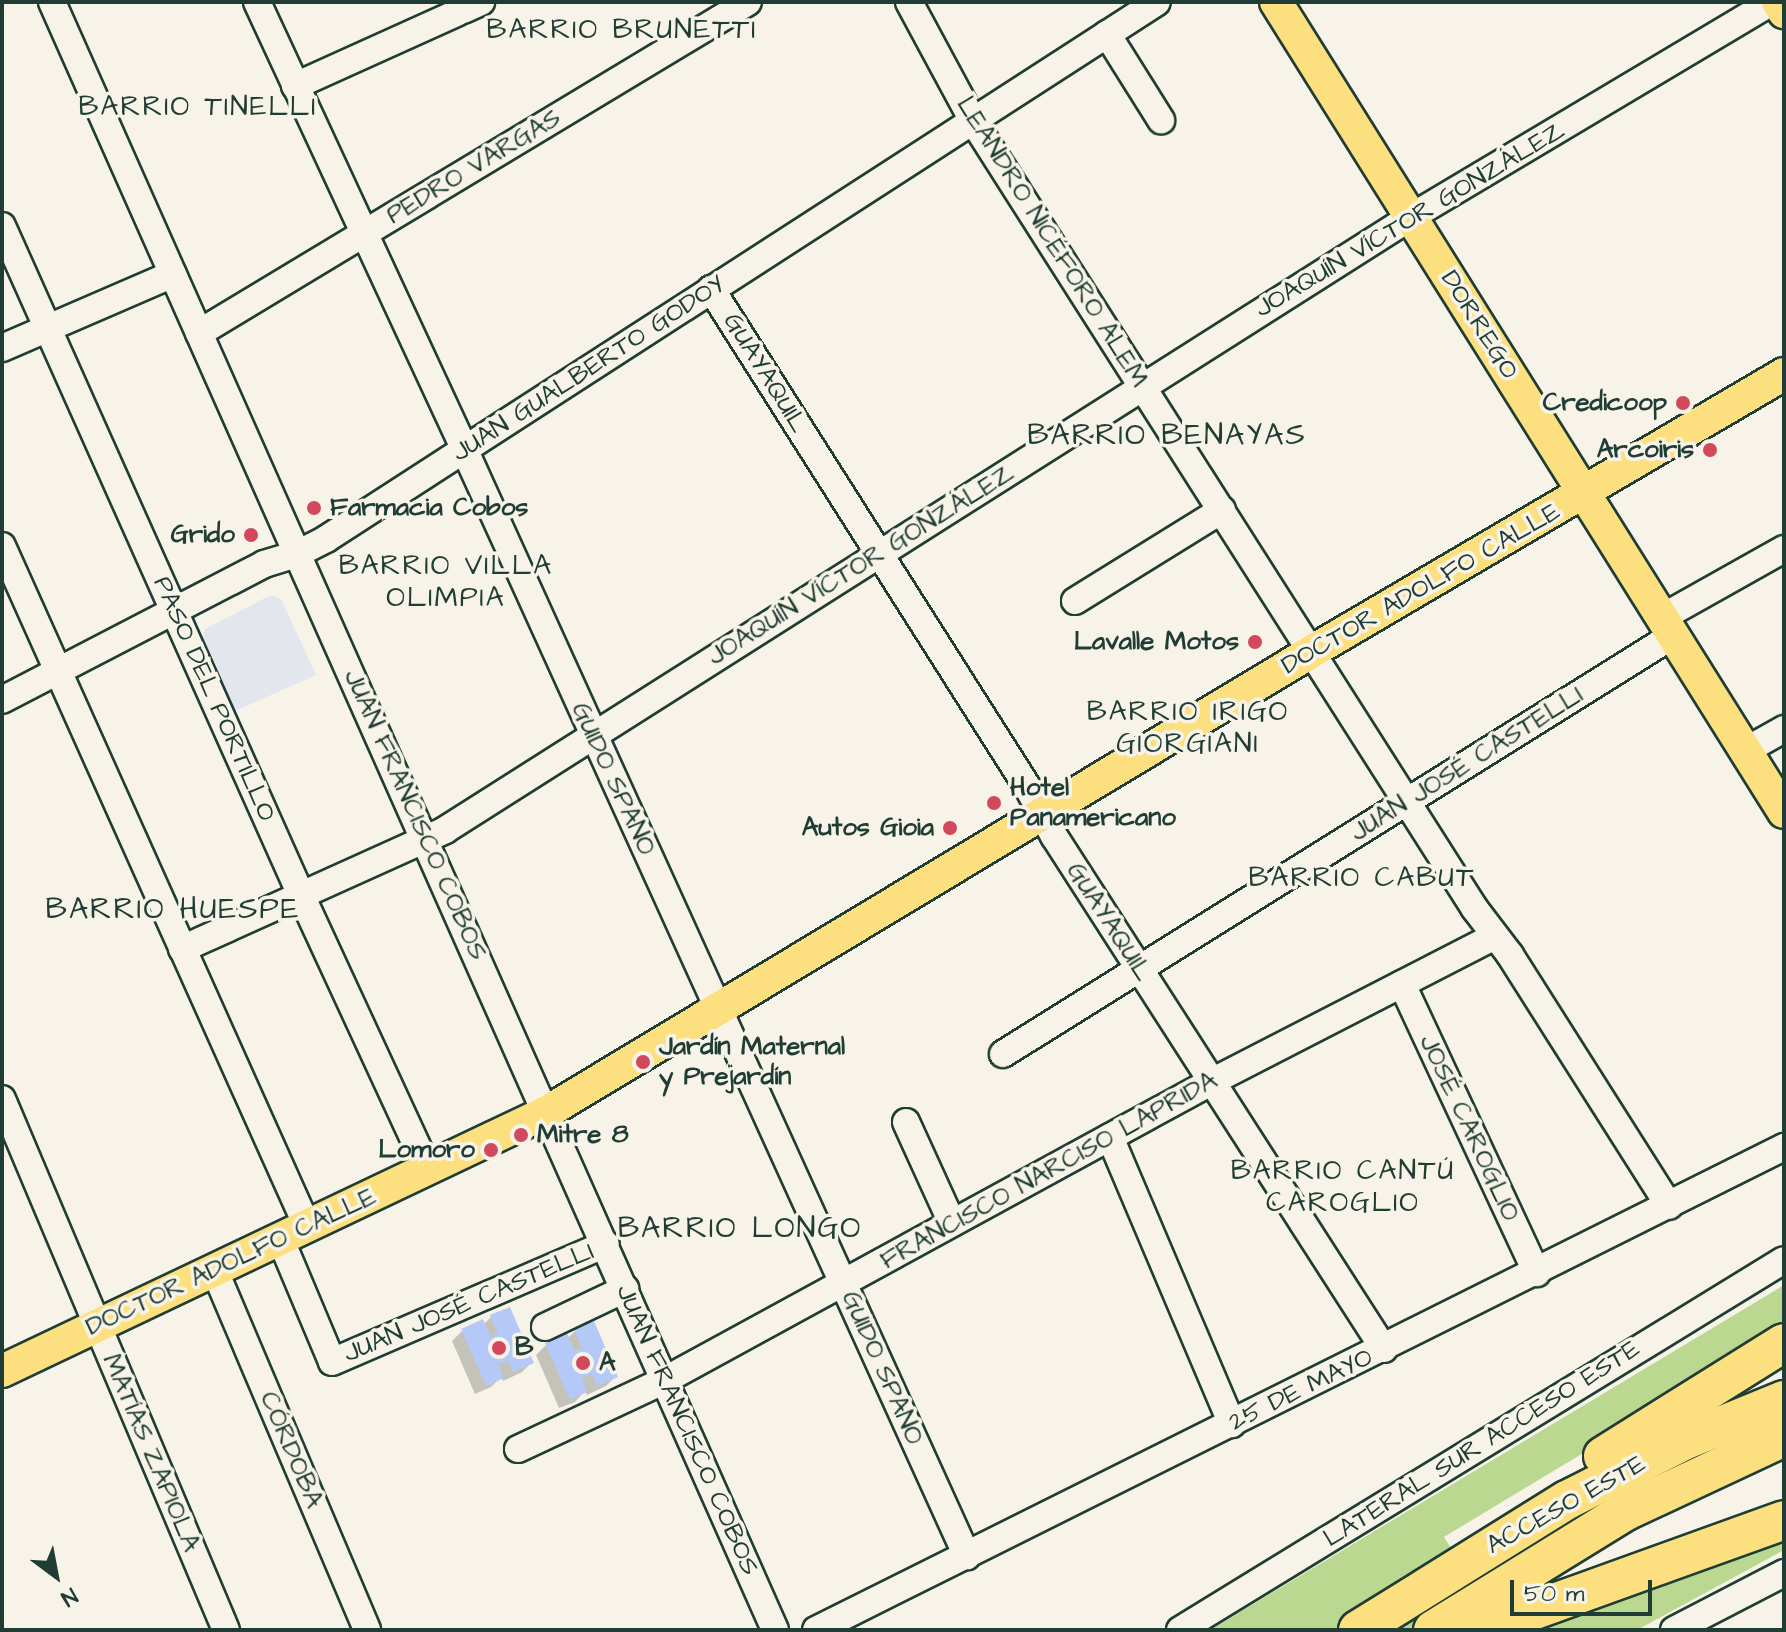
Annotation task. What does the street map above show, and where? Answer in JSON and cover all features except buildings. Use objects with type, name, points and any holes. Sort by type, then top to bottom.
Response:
[{"type":"highway","points":[[1401,1604],[1564,1481],[1784,1343]]},
{"type":"highway","name":"ACCESO ESTE","points":[[1358,1630],[1483,1550],[1631,1466],[1784,1400]]},
{"type":"highway","name":"ACCESO ESTE","points":[[1433,1630],[1626,1511],[1784,1437]]},
{"type":"highway","points":[[1479,1630],[1784,1520]]},
{"type":"main road","name":"DORREGO","points":[[1276,2],[1784,812]]},
{"type":"main road","points":[[1775,2],[1784,12]]},
{"type":"main road","name":"DOCTOR ADOLFO CALLE","points":[[2,1371],[547,1112],[1311,652],[1784,374]]},
{"type":"street","name":"JUAN FRANCISCO COBOS","points":[[52,2],[427,839],[775,1630]]},
{"type":"street","name":"GUIDO SPANO","points":[[257,2],[465,451],[967,1556]]},
{"type":"street","name":"PEDRO VARGAS","points":[[199,333],[748,2]]},
{"type":"street","name":"LEANDRO NICÉFORO ALEM","points":[[909,2],[973,121],[1669,1206]]},
{"type":"street","name":"JUAN GUALBERTO GODOY","points":[[2,700],[264,564],[297,554],[465,451],[1157,2]]},
{"type":"street","name":"JOAQUÍN VÍCTOR GONZÁLEZ","points":[[182,949],[427,839],[1411,217],[1775,2]]},
{"type":"street","points":[[295,86],[467,9]]},
{"type":"street","points":[[1107,34],[1161,120]]},
{"type":"street","name":"PASO DEL PORTILLO","points":[[2,226],[301,895],[428,1170]]},
{"type":"street","points":[[2,348],[173,274]]},
{"type":"street","name":"GUAYAQUIL","points":[[711,289],[1041,815],[1384,1349]]},
{"type":"street","points":[[1075,601],[1222,510]]},
{"type":"street","points":[[2,546],[182,949],[294,1232]]},
{"type":"street","name":"JUAN JOSÉ CASTELLI","points":[[1003,1054],[1407,802],[1784,549]]},
{"type":"street","points":[[1745,751],[1784,729]]},
{"type":"street","name":"FRANCISCO NARCISO LAPRIDA","points":[[518,1449],[665,1380],[1211,1082],[1495,936]]},
{"type":"street","name":"JOSÉ CAROGLIO","points":[[1402,984],[1537,1273]]},
{"type":"street","name":"MATÍAS ZAPIOLA","points":[[2,1099],[226,1630]]},
{"type":"street","points":[[906,1122],[952,1223]]},
{"type":"street","points":[[1110,1137],[1232,1424]]},
{"type":"street","name":"25 DE MAYO","points":[[816,1630],[1537,1273],[1784,1147]]},
{"type":"street","name":"JUAN JOSÉ CASTELLI","points":[[294,1232],[332,1362],[606,1244]]},
{"type":"street","name":"LATERAL SUR ACCESO ESTE","points":[[1180,1630],[1784,1260]]},
{"type":"street","name":"CÓRDOBA","points":[[214,1269],[367,1630]]},
{"type":"street","points":[[545,1327],[625,1289]]},
{"type":"street","points":[[1674,1630],[1784,1573]]},
{"type":"shaded area","points":[[271,595],[281,599],[316,675],[235,711],[202,640],[205,629]]},
{"type":"green space","points":[[1784,1285],[1784,1332],[1444,1537],[1504,1630],[1210,1630]]},
{"type":"green space","points":[[1784,1540],[1784,1550],[1637,1630],[1523,1630]]},
{"type":"place","name":"Credicoop","points":[[1683,403]]},
{"type":"place","name":"Arcoiris","points":[[1710,450]]},
{"type":"place","name":"Farmacia Cobos","points":[[314,508]]},
{"type":"place","name":"Grido","points":[[251,535]]},
{"type":"place","name":"Lavalle Motos","points":[[1255,642]]},
{"type":"place","name":"Hotel Panamericano","points":[[994,803]]},
{"type":"place","name":"Autos Gioia","points":[[950,828]]},
{"type":"place","name":"Jardín Maternal y Prejardín","points":[[643,1062]]},
{"type":"place","name":"Mitre 8","points":[[521,1135]]},
{"type":"place","name":"Lomoro","points":[[491,1150]]},
{"type":"place","name":"B","points":[[499,1348]]},
{"type":"place","name":"A","points":[[583,1363]]},
{"type":"district","name":"BARRIO BRUNETTI","points":[[622,30]]},
{"type":"district","name":"BARRIO TINELLI","points":[[198,107]]},
{"type":"district","name":"BARRIO BENAYAS","points":[[1167,435]]},
{"type":"district","name":"BARRIO VILLA OLIMPIA","points":[[446,582]]},
{"type":"district","name":"BARRIO IRIGO GIORGIANI","points":[[1188,728]]},
{"type":"district","name":"BARRIO CABUT","points":[[1362,878]]},
{"type":"district","name":"BARRIO HUESPE","points":[[173,909]]},
{"type":"district","name":"BARRIO CANTÚ CAROGLIO","points":[[1343,1187]]},
{"type":"district","name":"BARRIO LONGO","points":[[740,1228]]}]
